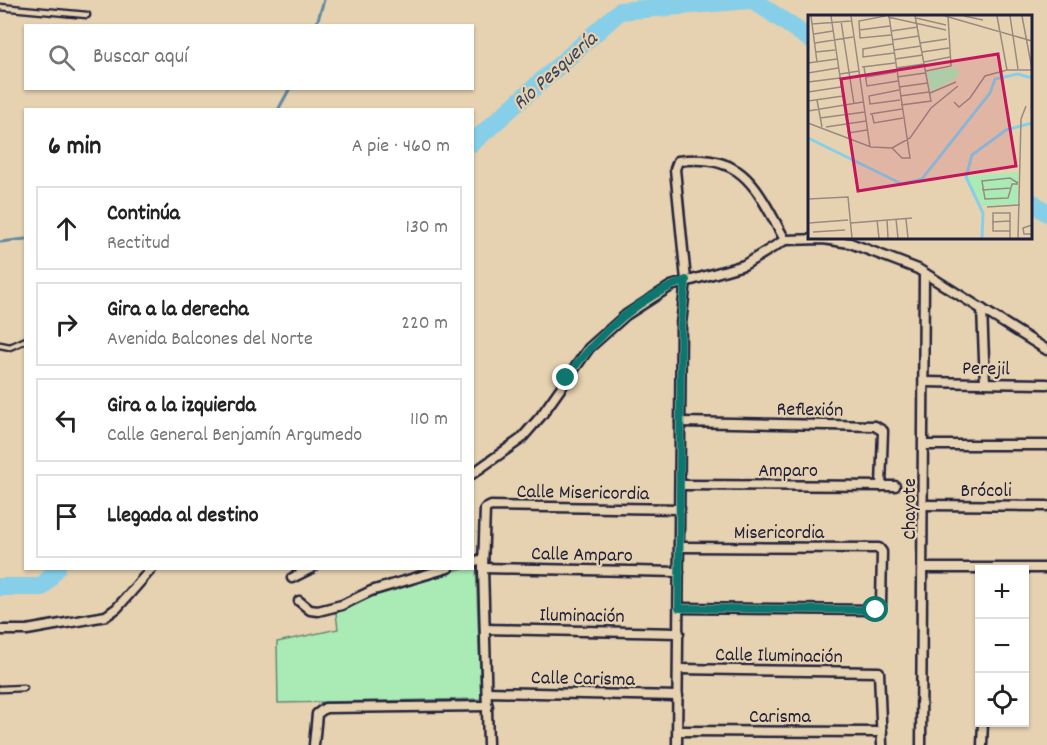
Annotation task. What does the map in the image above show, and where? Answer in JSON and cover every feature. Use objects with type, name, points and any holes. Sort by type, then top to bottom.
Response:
[{"type":"street","points":[[677,745],[681,324],[686,280],[675,169],[678,162],[699,158],[732,166],[746,178],[785,240]]},
{"type":"street","points":[[474,473],[493,462],[531,428],[589,348],[604,332],[659,291],[686,280],[744,265],[785,240],[823,239],[850,243],[924,273],[1047,350]]},
{"type":"street","name":"Chayote","points":[[921,745],[925,445],[924,273]]},
{"type":"street","points":[[982,309],[985,383]]},
{"type":"street","name":"Perejil","points":[[924,382],[1047,384]]},
{"type":"street","name":"Reflexión","points":[[680,422],[875,426],[883,431],[881,486]]},
{"type":"street","points":[[925,445],[1047,445]]},
{"type":"street","name":"Amparo","points":[[681,485],[895,486]]},
{"type":"street","name":"Brócoli","points":[[924,505],[1047,506]]},
{"type":"street","name":"Calle Misericordia","points":[[483,563],[485,509],[491,506],[680,509]]},
{"type":"street","name":"Misericordia","points":[[679,608],[880,608],[882,552],[879,548],[680,547]]},
{"type":"street","name":"Calle Amparo","points":[[474,562],[680,572]]},
{"type":"street","points":[[483,563],[488,745]]},
{"type":"street","points":[[924,568],[975,569]]},
{"type":"street","points":[[1029,568],[1047,568]]},
{"type":"street","points":[[0,630],[27,630],[106,616],[117,608],[150,570]]},
{"type":"street","points":[[292,578],[308,570]]},
{"type":"street","points":[[299,602],[310,610],[318,611],[342,605],[371,591],[441,570]]},
{"type":"street","name":"Iluminación","points":[[485,629],[679,633]]},
{"type":"street","name":"Calle Iluminación","points":[[679,669],[879,672],[882,732]]},
{"type":"street","name":"Calle Carisma","points":[[487,692],[678,696]]},
{"type":"street","points":[[314,745],[316,714],[325,708],[488,706]]},
{"type":"street","points":[[982,727],[982,745]]},
{"type":"street","name":"Carisma","points":[[678,731],[882,732]]},
{"type":"street","points":[[882,732],[882,745]]},
{"type":"lane","points":[[0,7],[87,15]]},
{"type":"lane","points":[[0,345],[10,347],[24,341]]},
{"type":"lane","points":[[0,689],[24,688]]},
{"type":"green space","points":[[476,564],[481,699],[278,703],[277,642],[338,629],[336,613],[368,595],[456,570],[474,570]]},
{"type":"waterway","points":[[317,24],[324,0]]},
{"type":"waterway","name":"Río Pesquería","points":[[474,141],[620,11],[749,0]]},
{"type":"waterway","name":"Río Pesquería","points":[[753,0],[808,38]]},
{"type":"waterway","points":[[279,108],[289,90]]},
{"type":"waterway","name":"Río Pesquería","points":[[1032,202],[1047,213]]},
{"type":"waterway","points":[[0,242],[24,239]]},
{"type":"waterway","name":"Río Pesquería","points":[[0,587],[42,587],[55,570]]},
{"type":"route","points":[[566,378],[604,332],[659,291],[686,280],[681,324],[679,608],[876,610]]}]
